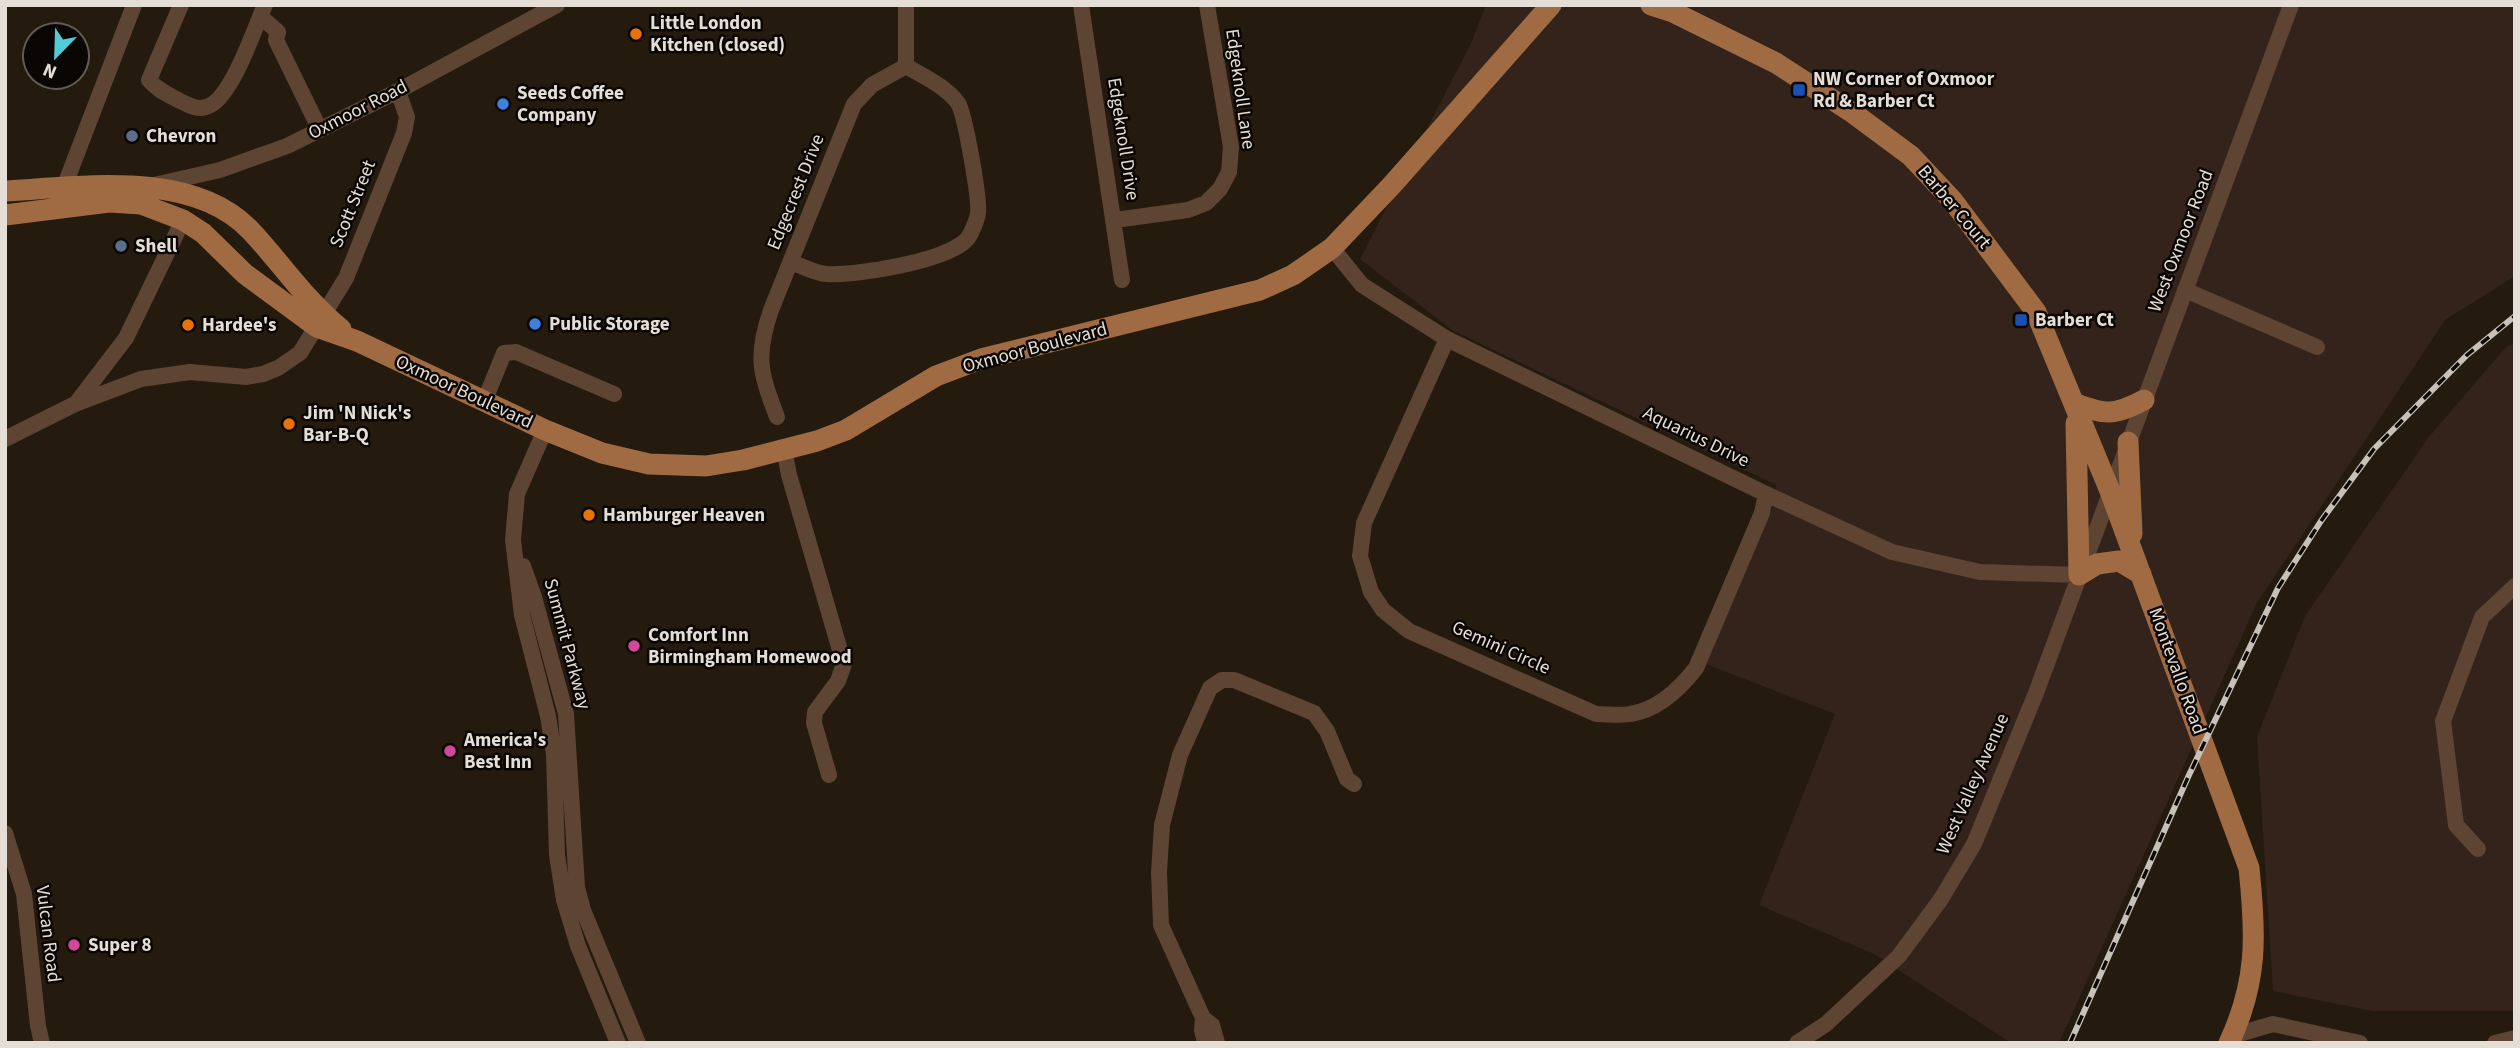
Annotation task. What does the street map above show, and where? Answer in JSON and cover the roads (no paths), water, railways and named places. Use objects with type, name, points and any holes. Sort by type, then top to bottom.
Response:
[{"type":"main road","name":"Oxmoor Boulevard","points":[[60,198],[141,204],[183,220],[203,233],[245,274],[321,321],[357,341],[545,430],[602,453],[649,464],[706,466],[743,460],[817,441],[846,430],[936,376],[981,359],[1260,290],[1293,275],[1332,247],[1392,185],[1552,5]]},
{"type":"main road","name":"Barber Court","points":[[1651,5],[1669,9],[1776,63],[1853,113],[1911,156],[1953,201],[2036,312],[2110,491]]},
{"type":"main road","name":"Oxmoor Road","points":[[5,215],[60,198],[149,186]]},
{"type":"main road","name":"Oxmoor Boulevard","points":[[149,186],[190,194],[229,213],[249,229],[321,321]]},
{"type":"main road","name":"Oxmoor Road","points":[[5,191],[60,198]]},
{"type":"main road","points":[[2079,575],[2078,442],[2074,403],[2099,413],[2113,414],[2144,400]]},
{"type":"main road","points":[[2079,575],[2097,564],[2119,561],[2137,564],[2128,442]]},
{"type":"main road","name":"Montevallo Road","points":[[2110,491],[2249,868],[2255,925],[2250,986],[2230,1039]]},
{"type":"street","points":[[60,198],[134,5]]},
{"type":"street","points":[[181,5],[149,80],[155,88],[196,108],[208,107],[220,99],[235,73],[260,16]]},
{"type":"street","name":"Oxmoor Road","points":[[149,186],[241,164],[320,130],[556,5]]},
{"type":"street","points":[[790,262],[822,274],[850,274],[938,256],[953,250],[968,237],[978,212],[969,141],[960,106],[947,90],[906,66],[906,5]]},
{"type":"street","name":"Edgeknoll Drive","points":[[1081,5],[1122,280]]},
{"type":"street","name":"Edgeknoll Lane","points":[[1115,220],[1188,210],[1206,203],[1220,189],[1229,172],[1231,147],[1207,5]]},
{"type":"street","name":"West Oxmoor Road","points":[[2110,491],[2291,5]]},
{"type":"street","points":[[260,16],[270,39],[276,40],[320,130]]},
{"type":"street","name":"Edgecrest Drive","points":[[777,417],[760,363],[760,344],[771,310],[855,104],[872,85],[906,66]]},
{"type":"street","name":"Scott Street","points":[[321,321],[346,278],[404,133],[407,117],[398,91]]},
{"type":"street","points":[[75,404],[126,338],[183,220]]},
{"type":"street","name":"Aquarius Drive","points":[[1332,247],[1362,285],[1447,340],[1892,552],[1980,572],[2079,575]]},
{"type":"street","points":[[2185,290],[2317,347]]},
{"type":"street","points":[[5,439],[75,404],[141,379],[190,372],[246,377],[263,374],[278,368],[300,353],[321,321]]},
{"type":"street","name":"Gemini Circle","points":[[1447,340],[1364,523],[1360,556],[1371,592],[1383,610],[1409,631],[1596,713],[1629,714],[1654,707],[1682,687],[1696,668],[1762,513],[1766,494]]},
{"type":"street","points":[[484,402],[504,352],[516,352],[614,394]]},
{"type":"street","name":"Summit Parkway","points":[[545,430],[517,494],[513,540],[522,615],[548,716],[554,754],[557,855],[564,900],[578,946],[618,1043]]},
{"type":"street","points":[[784,449],[789,475],[844,664],[838,681],[815,712],[814,723],[829,775]]},
{"type":"street","name":"West Valley Avenue","points":[[1797,1043],[1826,1024],[1899,956],[1941,900],[1973,844],[2036,693],[2110,491]]},
{"type":"street","name":"Summit Parkway","points":[[513,540],[534,597],[566,714],[577,887],[583,910],[638,1043]]},
{"type":"street","points":[[2478,849],[2456,825],[2443,721],[2482,617],[2515,586]]},
{"type":"street","points":[[1205,1043],[1203,1018],[1161,925],[1159,873],[1163,825],[1180,755],[1210,688],[1222,680],[1234,680],[1314,713],[1327,731],[1347,779],[1354,784]]},
{"type":"street","name":"Vulcan Road","points":[[5,833],[24,894],[42,1043]]},
{"type":"street","points":[[1203,1018],[1213,1025],[1217,1043]]},
{"type":"street","points":[[2230,1039],[2273,1024],[2360,1043]]},
{"type":"street","points":[[2495,1043],[2515,1038]]},
{"type":"railway","points":[[2070,1043],[2189,775],[2278,588],[2321,521],[2374,449],[2467,355],[2515,316]]},
{"type":"place","name":"Little London Kitchen (closed)","points":[[636,34]]},
{"type":"place","name":"NW Corner of Oxmoor Rd & Barber Ct","points":[[1799,90]]},
{"type":"place","name":"Seeds Coffee Company","points":[[503,104]]},
{"type":"place","name":"Chevron","points":[[132,136]]},
{"type":"place","name":"Shell","points":[[121,246]]},
{"type":"place","name":"Barber Ct","points":[[2021,320]]},
{"type":"place","name":"Public Storage","points":[[535,324]]},
{"type":"place","name":"Hardee's","points":[[188,325]]},
{"type":"place","name":"Jim 'N Nick's Bar-B-Q","points":[[289,424]]},
{"type":"place","name":"Hamburger Heaven","points":[[589,515]]},
{"type":"place","name":"Comfort Inn Birmingham Homewood","points":[[634,646]]},
{"type":"place","name":"America's Best Inn","points":[[450,751]]},
{"type":"place","name":"Super 8","points":[[74,945]]}]
